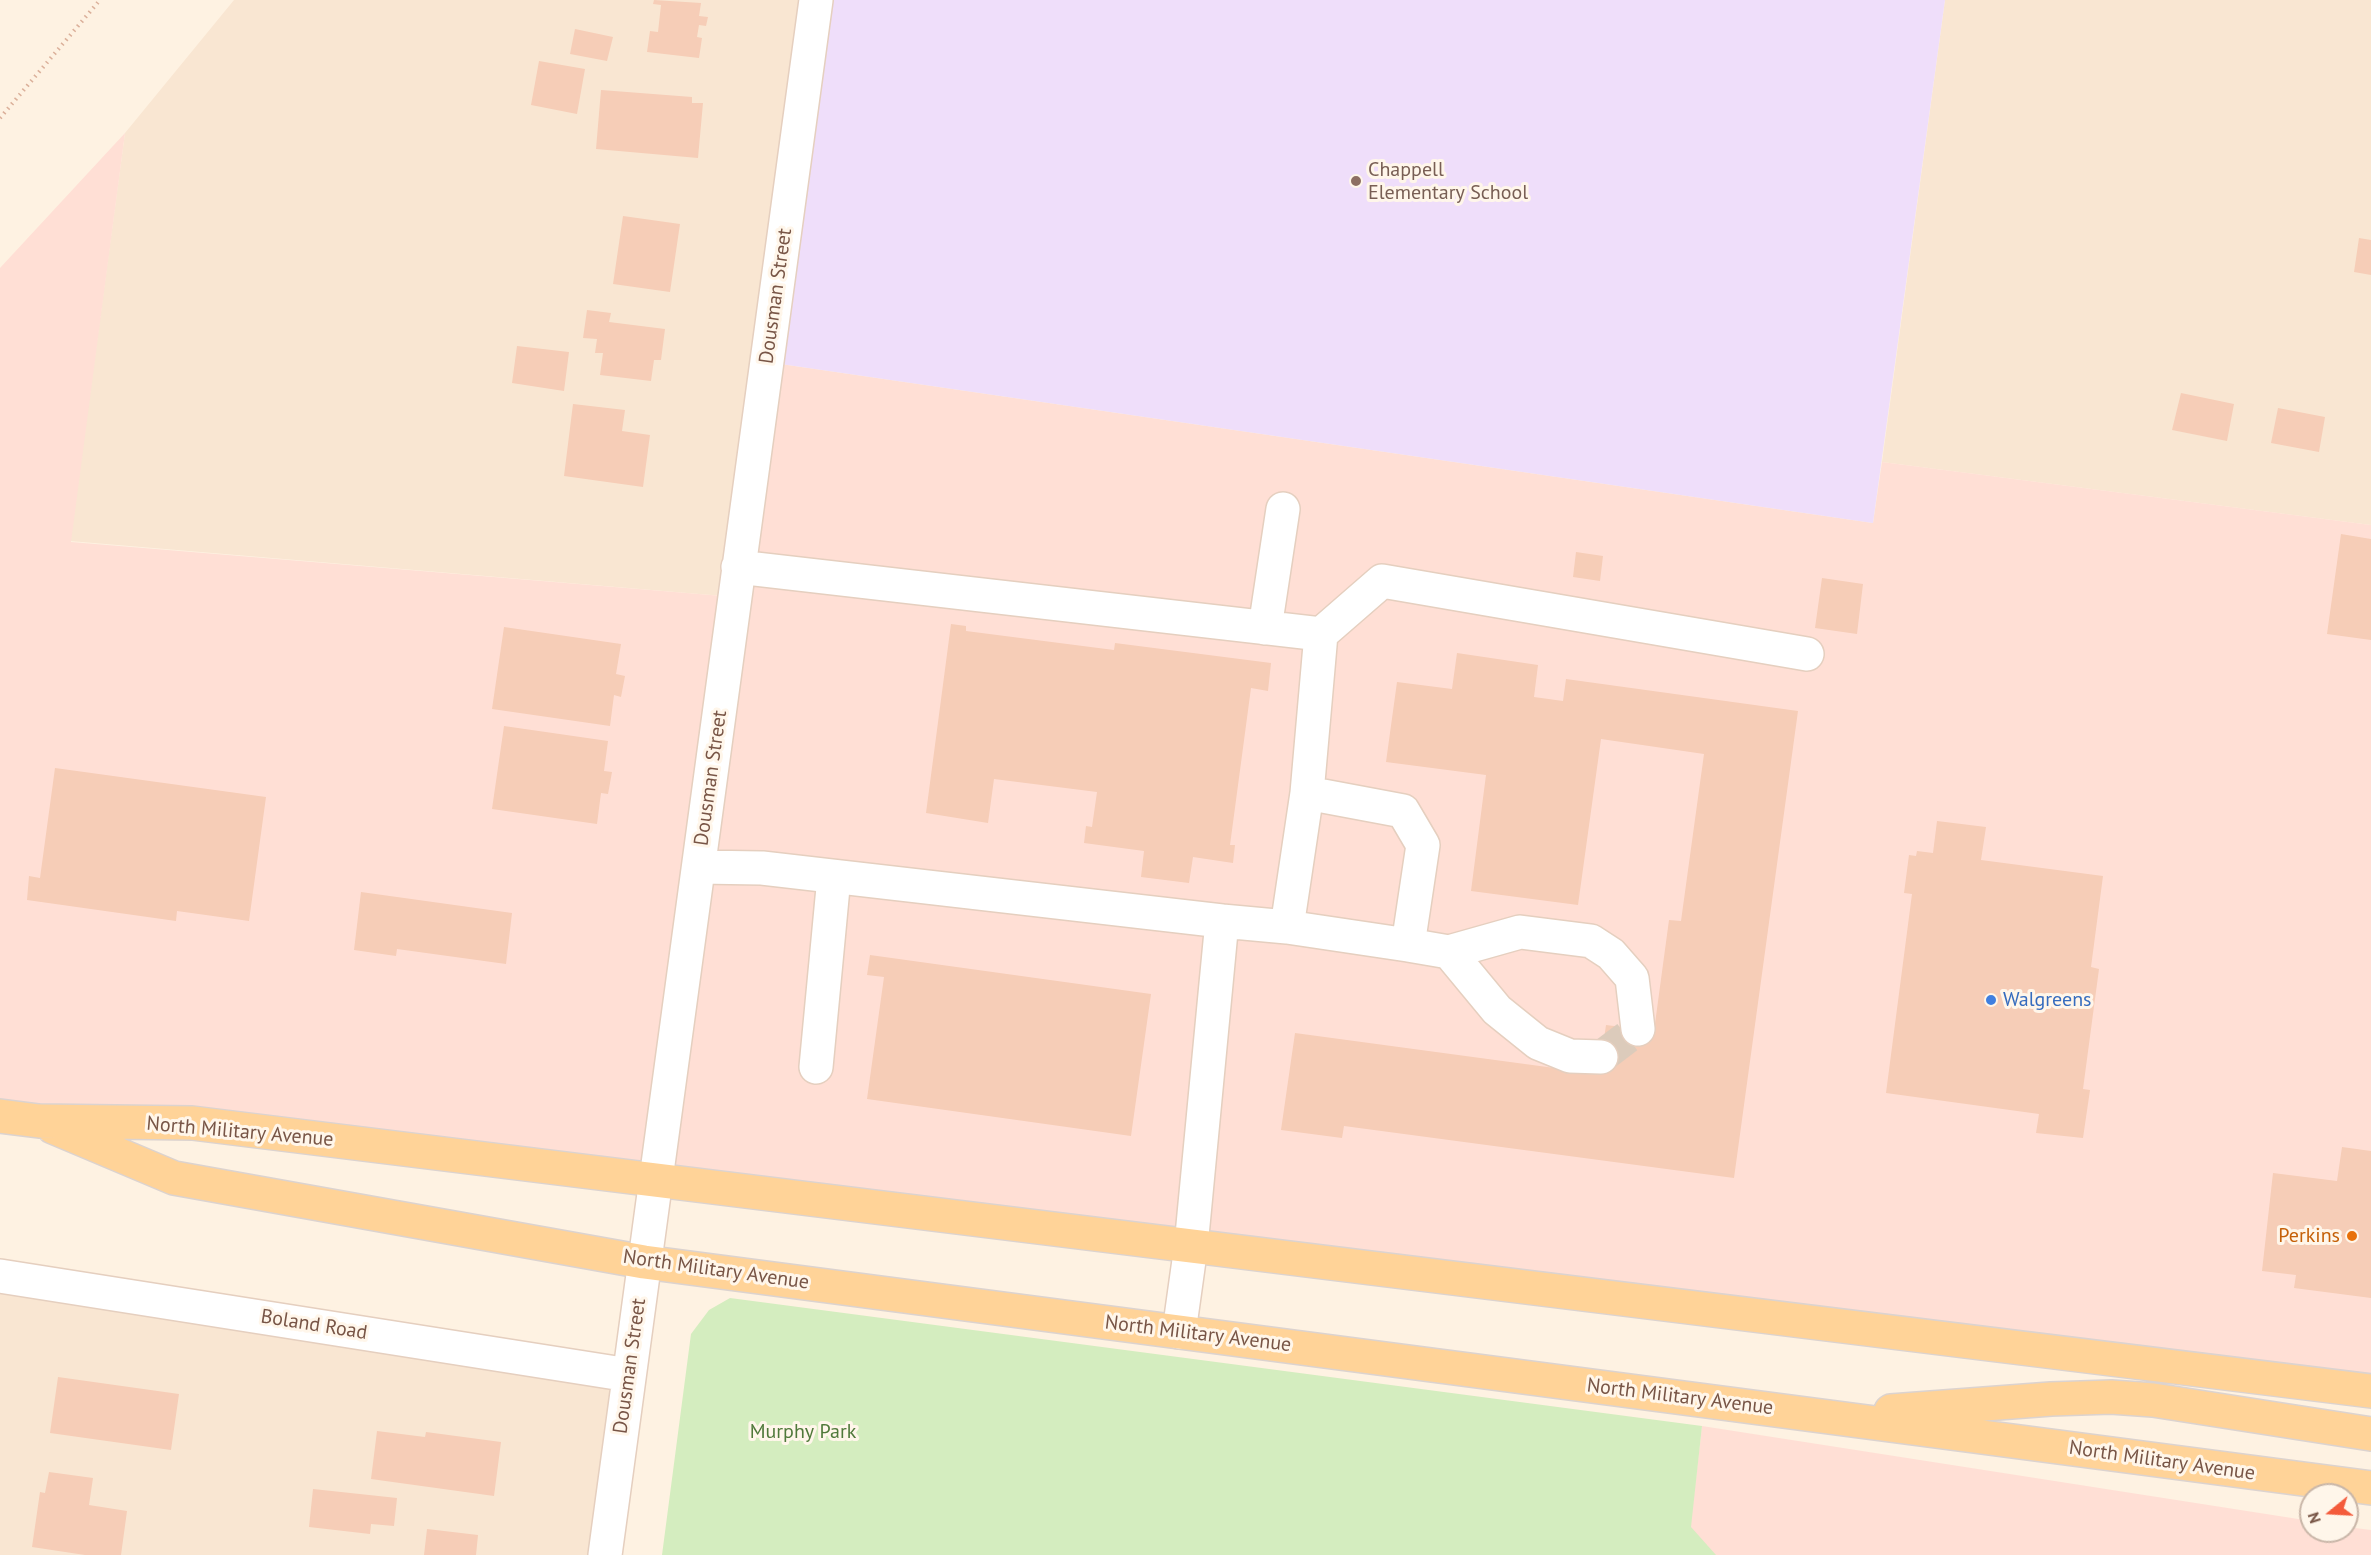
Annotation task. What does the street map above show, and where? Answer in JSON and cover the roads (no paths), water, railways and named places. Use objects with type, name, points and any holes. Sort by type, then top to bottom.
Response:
[{"type":"main road","name":"North Military Avenue","points":[[0,1116],[39,1121],[192,1124],[2371,1391]]},
{"type":"main road","name":"North Military Avenue","points":[[39,1121],[174,1178],[644,1262],[2371,1488]]},
{"type":"main road","points":[[1829,1416],[2017,1401],[2111,1397],[2154,1400],[2371,1434]]},
{"type":"street","name":"Dousman Street","points":[[605,1555],[816,0]]},
{"type":"street","points":[[1265,628],[1283,509]]},
{"type":"street","points":[[738,567],[1320,634]]},
{"type":"street","points":[[1287,927],[1307,793],[1320,634],[1382,581],[1807,654]]},
{"type":"street","points":[[1307,793],[1403,811],[1423,845],[1408,945]]},
{"type":"street","points":[[699,867],[762,868],[834,876],[1287,927],[1449,951],[1520,932],[1591,941],[1611,954],[1632,978],[1638,1029]]},
{"type":"street","points":[[816,1067],[834,876]]},
{"type":"street","points":[[1179,1332],[1191,1246],[1222,921]]},
{"type":"street","points":[[1449,951],[1497,1010],[1538,1043],[1570,1056],[1601,1057]]},
{"type":"street","name":"Boland Road","points":[[0,1276],[629,1375]]},
{"type":"tunnel","points":[[1601,1057],[1638,1029]]},
{"type":"place","name":"Chappell Elementary School","points":[[1356,181]]},
{"type":"place","name":"Walgreens","points":[[1991,1000]]},
{"type":"place","name":"Perkins","points":[[2352,1236]]},
{"type":"park label","name":"Murphy Park","points":[[803,1432]]}]
